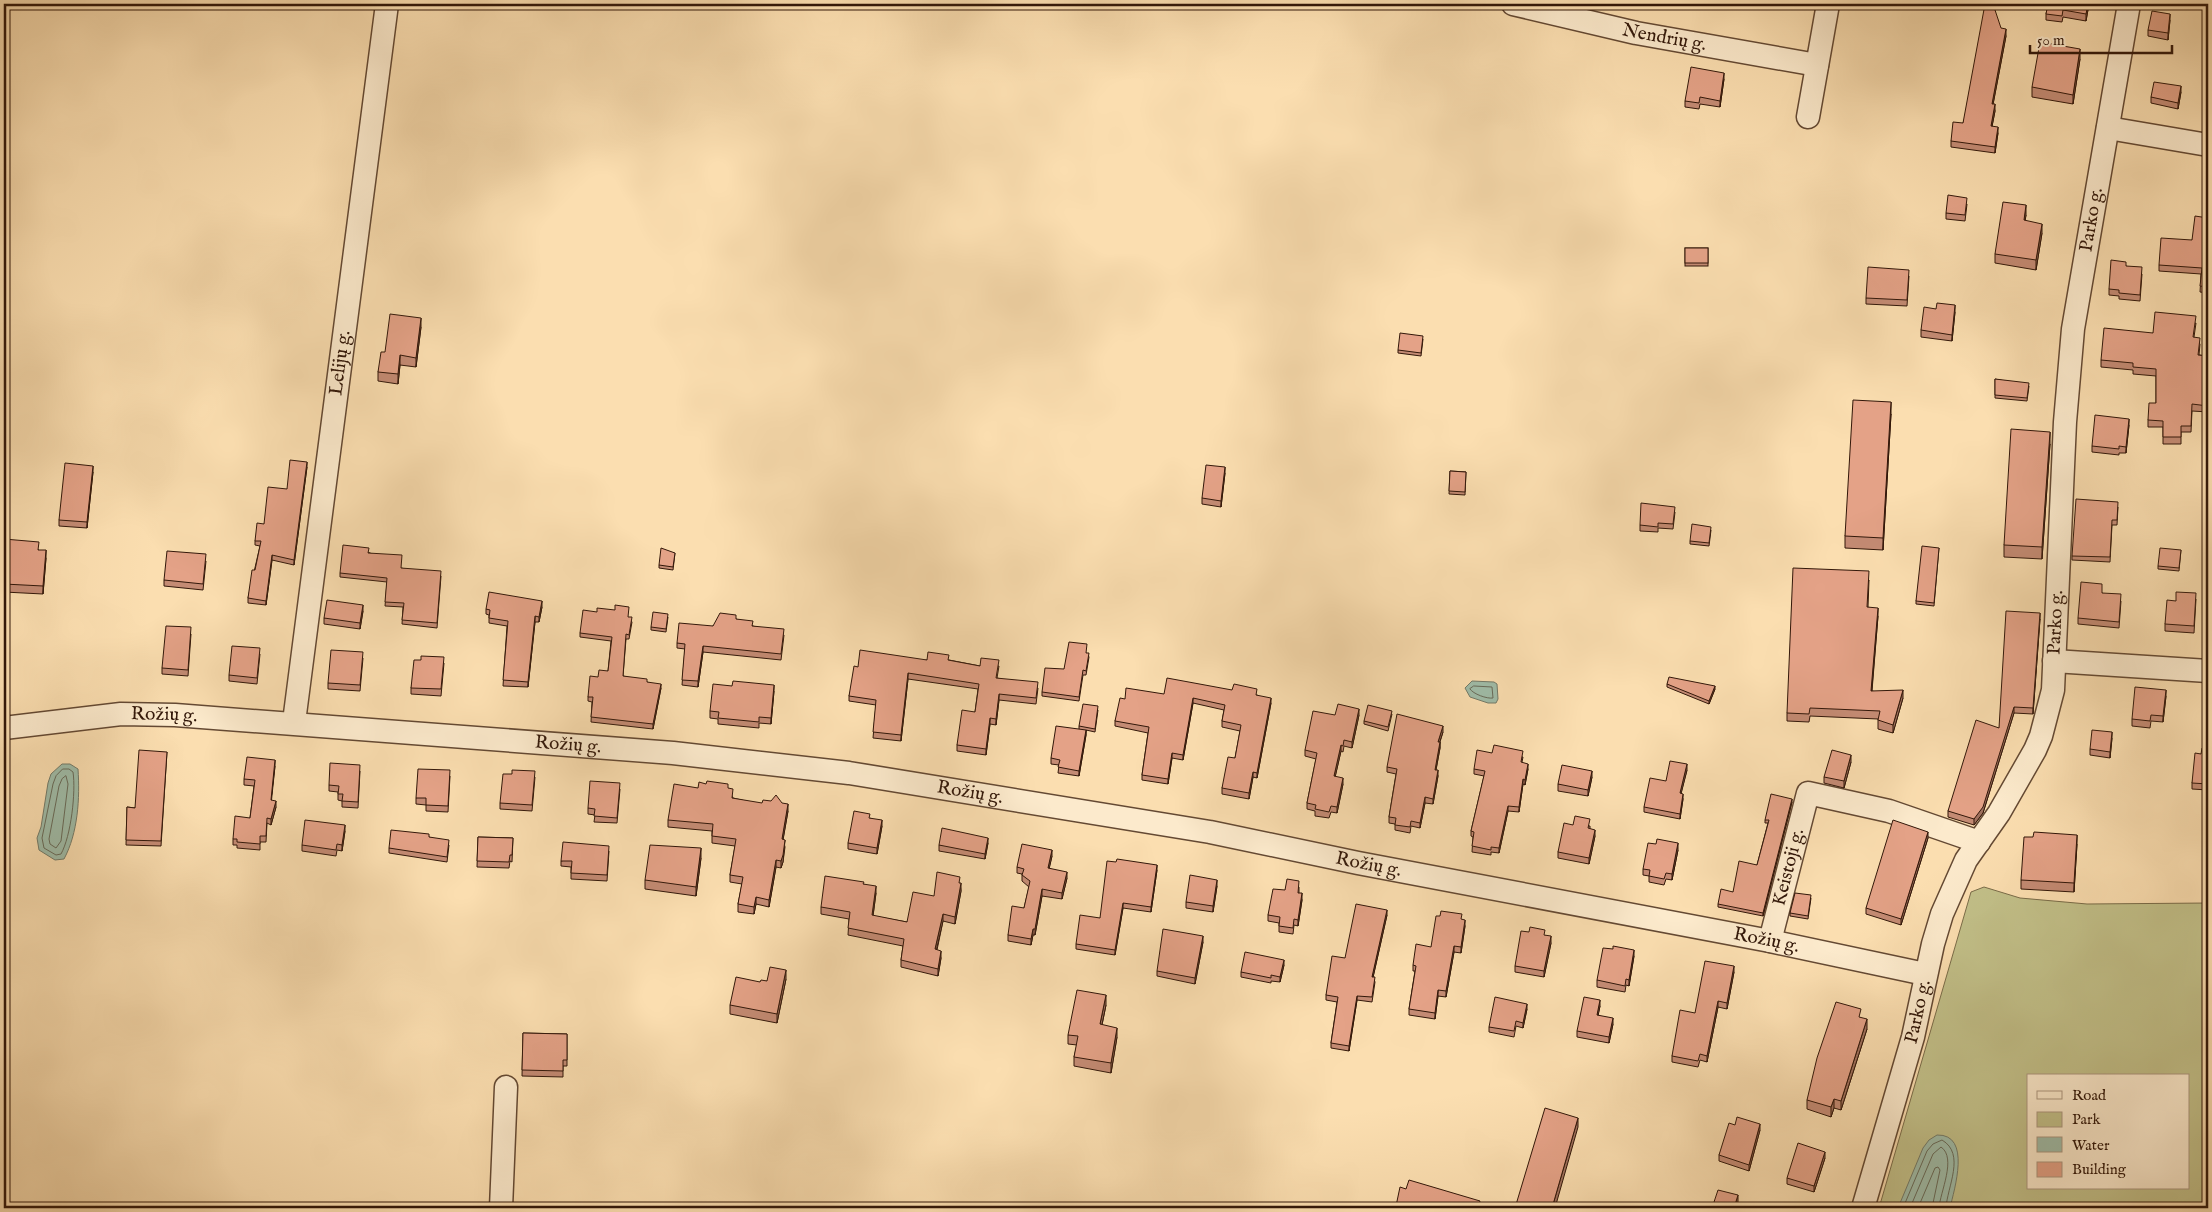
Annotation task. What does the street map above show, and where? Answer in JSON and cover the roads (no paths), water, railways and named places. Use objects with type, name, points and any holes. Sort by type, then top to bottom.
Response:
[{"type":"street","name":"Lelijų g.","points":[[294,722],[387,4]]},
{"type":"street","name":"Nendrių g.","points":[[1513,4],[1636,33],[1816,65]]},
{"type":"street","points":[[1808,117],[1828,4]]},
{"type":"street","name":"Parko g.","points":[[1863,1208],[1913,1037],[1932,944],[1954,883],[1966,860],[1999,814],[2035,750],[2041,736],[2052,690],[2068,374],[2077,297],[2129,4]]},
{"type":"street","points":[[2108,128],[2208,145]]},
{"type":"street","points":[[2054,660],[2208,671]]},
{"type":"street","name":"Rožių g.","points":[[4,728],[79,718],[132,714],[176,714],[673,753],[849,773],[1210,832],[1770,941],[1925,974]]},
{"type":"street","name":"Keistoji g.","points":[[1770,941],[1808,793],[1890,811],[1979,842]]},
{"type":"street","points":[[500,1208],[506,1087]]},
{"type":"water","points":[[1472,681],[1494,682],[1497,684],[1498,699],[1496,703],[1488,703],[1470,697],[1465,688]]},
{"type":"water","points":[[62,764],[70,764],[78,769],[79,792],[75,827],[69,849],[64,859],[55,860],[39,850],[37,838],[41,827],[51,774]]},
{"type":"water","points":[[1937,1135],[1948,1137],[1954,1143],[1958,1153],[1957,1177],[1950,1208],[1898,1208],[1923,1148],[1929,1140]]}]
